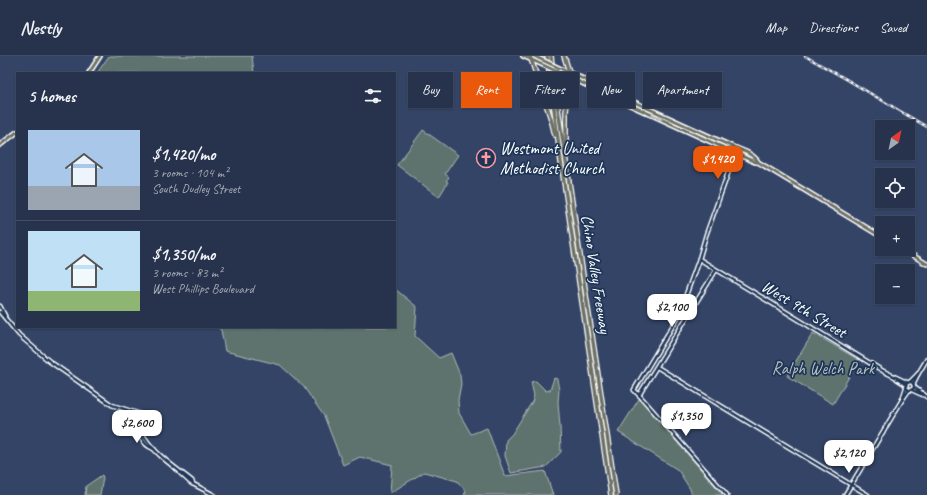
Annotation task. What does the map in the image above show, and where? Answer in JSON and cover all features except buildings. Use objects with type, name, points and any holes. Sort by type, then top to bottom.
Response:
[{"type":"highway","name":"Chino Valley Freeway","points":[[547,56],[561,162],[611,495]]},
{"type":"highway","name":"Chino Valley Freeway","points":[[551,56],[616,495]]},
{"type":"highway","points":[[564,56],[569,72]]},
{"type":"highway","points":[[532,57],[551,119],[561,162]]},
{"type":"highway","points":[[567,108],[565,129],[568,174]]},
{"type":"main road","points":[[90,72],[100,56]]},
{"type":"main road","points":[[523,56],[540,59],[569,72]]},
{"type":"main road","points":[[532,57],[541,64],[558,72]]},
{"type":"main road","points":[[579,77],[737,148],[753,156],[758,162]]},
{"type":"main road","points":[[579,82],[755,162],[758,162],[875,233]]},
{"type":"main road","points":[[0,145],[16,133]]},
{"type":"main road","points":[[914,256],[927,264]]},
{"type":"street","points":[[728,495],[634,390],[678,317],[737,148]]},
{"type":"street","name":"West 9th Street","points":[[699,259],[927,397]]},
{"type":"street","points":[[639,395],[716,270]]},
{"type":"street","points":[[0,306],[19,335],[70,376],[112,405],[140,414],[139,426],[144,437],[154,449],[180,473],[184,474],[193,484],[214,495]]},
{"type":"street","points":[[0,312],[6,317]]},
{"type":"street","points":[[844,495],[927,359]]},
{"type":"street","points":[[657,367],[868,495]]},
{"type":"green space","points":[[109,56],[252,56],[254,72],[98,72]]},
{"type":"green space","points":[[423,130],[458,155],[445,174],[449,177],[446,181],[448,182],[439,197],[397,165]]},
{"type":"green space","points":[[396,290],[417,307],[415,336],[439,358],[451,353],[460,375],[461,384],[458,400],[459,413],[471,434],[487,428],[505,476],[545,471],[553,495],[464,495],[466,491],[457,481],[424,472],[390,493],[392,465],[360,457],[343,465],[324,416],[303,386],[280,365],[225,351],[221,330],[218,328],[396,328]]},
{"type":"green space","name":"Ralph Welch Park","points":[[813,333],[859,360],[833,404],[787,376]]},
{"type":"green space","points":[[554,378],[557,379],[559,390],[558,402],[561,452],[546,467],[511,473],[505,456],[506,440],[512,434],[532,402],[534,396],[531,382],[536,381],[546,391],[550,390]]},
{"type":"green space","points":[[639,399],[723,495],[692,495],[678,470],[618,432]]},
{"type":"green space","points":[[102,475],[103,478],[100,495],[85,495],[86,486]]},
{"type":"railway","points":[[805,56],[927,127]]},
{"type":"place","name":"Westmont United Methodist Church","points":[[486,158]]}]
